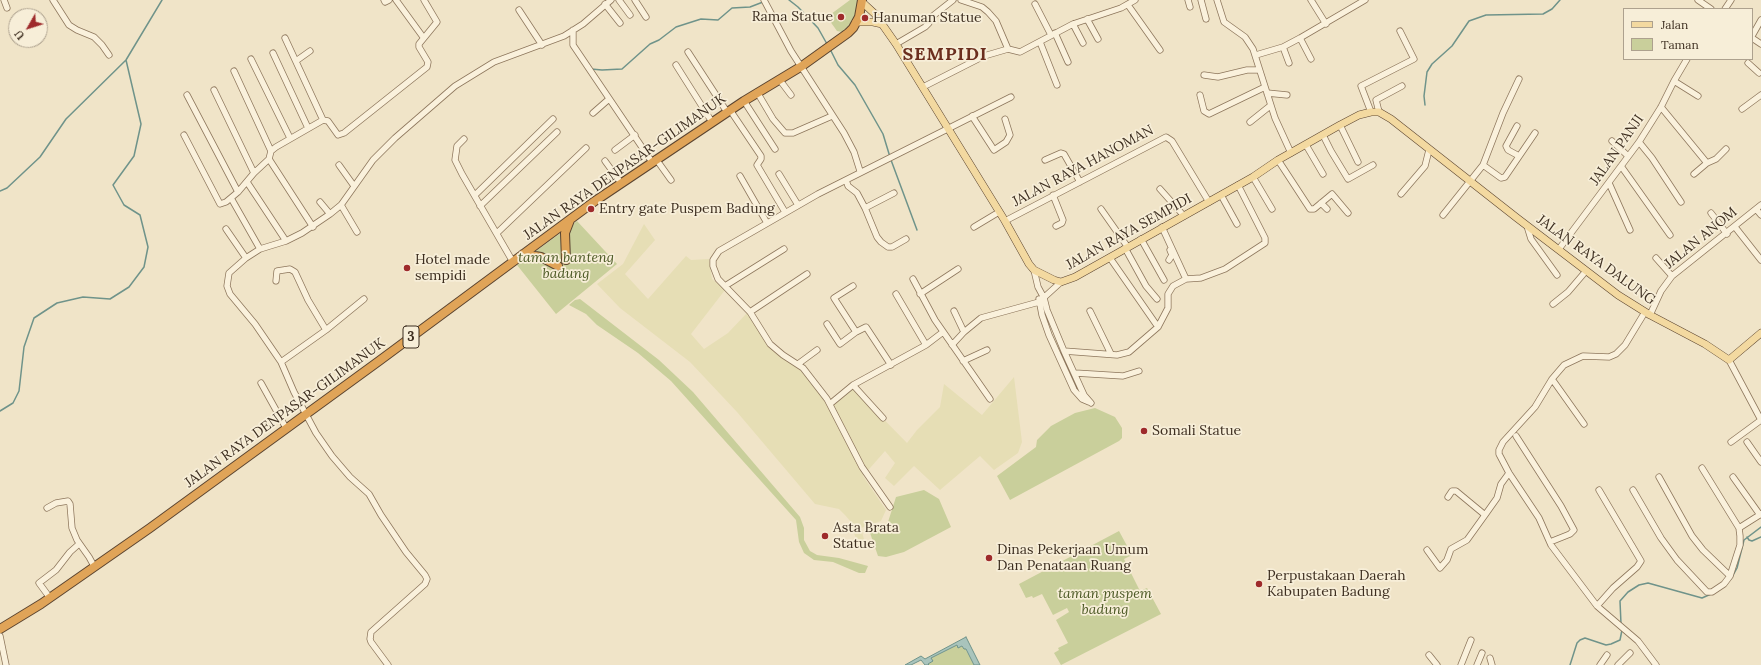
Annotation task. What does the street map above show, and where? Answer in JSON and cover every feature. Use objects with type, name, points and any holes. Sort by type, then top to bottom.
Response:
[{"type":"highway","name":"3","points":[[856,22],[862,1]]},
{"type":"highway","name":"JALAN RAYA DENPASAR-GILIMANUK","points":[[0,629],[50,598],[150,528],[572,218],[654,160],[757,92],[802,66],[848,33],[856,22]]},
{"type":"highway","points":[[566,260],[565,233],[572,218]]},
{"type":"highway","points":[[523,254],[541,257],[558,266]]},
{"type":"main road","points":[[862,1],[872,10],[896,44],[1034,270]]},
{"type":"main road","points":[[856,22],[873,22],[882,24]]},
{"type":"main road","points":[[1375,112],[1391,119],[1429,150]]},
{"type":"main road","name":"JALAN RAYA SEMPIDI","points":[[1034,270],[1061,282],[1074,277],[1253,177],[1278,160],[1340,125],[1359,116],[1375,112]]},
{"type":"main road","name":"JALAN RAYA DALUNG","points":[[1429,150],[1618,295],[1647,313],[1706,344],[1729,360]]},
{"type":"main road","points":[[1729,360],[1761,333]]},
{"type":"street","points":[[4,0],[7,8]]},
{"type":"street","points":[[53,0],[69,25],[94,37],[102,44],[109,54]]},
{"type":"street","points":[[384,0],[385,2],[389,0]]},
{"type":"street","points":[[396,0],[423,38]]},
{"type":"street","points":[[285,38],[326,121],[338,135],[344,133],[427,67],[428,62],[419,47],[423,38],[437,22],[424,0]]},
{"type":"street","points":[[388,665],[371,642],[371,632],[425,584],[427,579],[406,552],[369,494],[350,477],[332,456],[316,432],[281,362],[255,324],[230,294],[227,286],[229,273],[246,258],[260,249],[286,241],[313,227],[342,205],[373,160],[395,138],[455,86],[494,62],[564,36],[583,24],[611,0]]},
{"type":"street","points":[[619,0],[630,15]]},
{"type":"street","points":[[636,0],[646,17]]},
{"type":"street","points":[[896,44],[926,27],[932,16],[953,0]]},
{"type":"street","points":[[961,0],[982,7],[988,12],[996,21],[1008,49]]},
{"type":"street","points":[[923,87],[984,56],[1008,49],[1020,52],[1073,24],[1128,5],[1135,0]]},
{"type":"street","points":[[1188,0],[1190,7]]},
{"type":"street","points":[[1201,0],[1206,19]]},
{"type":"street","points":[[1217,0],[1224,22],[1245,37],[1256,55],[1270,106],[1291,153]]},
{"type":"street","points":[[1311,0],[1326,24]]},
{"type":"street","points":[[1256,55],[1283,47],[1326,24],[1365,0]]},
{"type":"street","points":[[1698,0],[1710,8]]},
{"type":"street","points":[[765,2],[791,51],[802,66],[854,152],[860,171]]},
{"type":"street","points":[[605,4],[620,22]]},
{"type":"street","points":[[1035,4],[1068,62]]},
{"type":"street","points":[[1128,5],[1160,50]]},
{"type":"street","points":[[520,10],[542,45]]},
{"type":"street","points":[[1088,19],[1098,39]]},
{"type":"street","points":[[1753,35],[1761,20]]},
{"type":"street","points":[[1073,24],[1083,43]]},
{"type":"street","points":[[573,30],[573,45],[635,135],[671,180]]},
{"type":"street","points":[[1375,112],[1361,86],[1414,59],[1400,31]]},
{"type":"street","points":[[1300,38],[1311,59]]},
{"type":"street","points":[[1753,38],[1761,44]]},
{"type":"street","points":[[1040,42],[1057,85]]},
{"type":"street","points":[[1283,47],[1290,63]]},
{"type":"street","points":[[296,61],[310,51]]},
{"type":"street","points":[[688,52],[761,156],[761,159],[757,165],[785,212]]},
{"type":"street","points":[[273,53],[308,128]]},
{"type":"street","points":[[251,59],[290,138]]},
{"type":"street","name":"JALAN PANJI","points":[[1559,249],[1639,142],[1661,107],[1686,60]]},
{"type":"street","points":[[1748,63],[1760,72]]},
{"type":"street","points":[[676,65],[712,122]]},
{"type":"street","points":[[1204,75],[1218,77],[1247,70],[1260,70]]},
{"type":"street","points":[[184,135],[218,202],[222,204],[238,192],[254,173],[269,159],[271,151],[234,71]]},
{"type":"street","points":[[779,79],[791,95]]},
{"type":"street","points":[[1443,215],[1483,165],[1503,113],[1519,79]]},
{"type":"street","points":[[1674,81],[1698,96]]},
{"type":"street","points":[[1375,112],[1376,100],[1402,86]]},
{"type":"street","points":[[1200,95],[1204,111],[1209,114],[1218,111],[1265,87]]},
{"type":"street","points":[[214,90],[254,173]]},
{"type":"street","points":[[757,92],[773,119],[785,133],[793,133],[832,116]]},
{"type":"street","points":[[1267,93],[1287,95]]},
{"type":"street","points":[[1742,109],[1761,94]]},
{"type":"street","points":[[187,95],[238,192]]},
{"type":"street","points":[[890,507],[862,467],[830,404],[807,373],[798,364],[783,355],[770,344],[750,312],[718,279],[713,266],[713,260],[717,254],[785,212],[860,171],[1011,97]]},
{"type":"street","points":[[592,113],[609,99]]},
{"type":"street","points":[[744,101],[775,149]]},
{"type":"street","points":[[1250,122],[1270,106]]},
{"type":"street","points":[[1661,107],[1707,163]]},
{"type":"street","points":[[972,116],[994,150],[1006,142],[1010,135],[1004,119]]},
{"type":"street","points":[[475,196],[553,119]]},
{"type":"street","points":[[271,151],[308,128],[326,121]]},
{"type":"street","points":[[1340,125],[1358,162]]},
{"type":"street","points":[[1517,126],[1506,146],[1508,150],[1519,156]]},
{"type":"street","points":[[480,206],[557,132]]},
{"type":"street","points":[[1483,165],[1503,178],[1535,133]]},
{"type":"street","points":[[615,150],[635,135]]},
{"type":"street","points":[[1323,135],[1348,179],[1373,165]]},
{"type":"street","name":"JALAN RAYA HANOMAN","points":[[1004,221],[1164,137],[1168,137],[1209,202]]},
{"type":"street","points":[[464,139],[458,146],[455,160],[513,262]]},
{"type":"street","points":[[1612,141],[1628,156]]},
{"type":"street","points":[[1639,142],[1652,158],[1681,202]]},
{"type":"street","points":[[1306,145],[1323,174]]},
{"type":"street","points":[[496,233],[586,148]]},
{"type":"street","points":[[1694,174],[1707,163],[1716,159],[1726,148]]},
{"type":"street","points":[[1401,194],[1425,166],[1429,150]]},
{"type":"street","points":[[1045,160],[1060,153],[1064,154],[1080,182]]},
{"type":"street","points":[[269,159],[313,227]]},
{"type":"street","points":[[1278,160],[1310,209],[1314,208],[1332,194],[1348,213]]},
{"type":"street","points":[[605,161],[622,183]]},
{"type":"street","points":[[339,165],[354,186]]},
{"type":"street","points":[[1621,166],[1670,235]]},
{"type":"street","points":[[779,174],[798,205]]},
{"type":"street","points":[[740,176],[767,223]]},
{"type":"street","points":[[1253,177],[1272,209]]},
{"type":"street","points":[[846,180],[848,186],[857,193],[877,237],[888,247],[892,247],[906,239]]},
{"type":"street","points":[[247,182],[286,241]]},
{"type":"street","points":[[1609,183],[1630,230]]},
{"type":"street","points":[[1064,351],[1117,355],[1129,352],[1158,327],[1168,308],[1170,289],[1176,283],[1186,279],[1202,278],[1225,269],[1266,242],[1238,185]]},
{"type":"street","points":[[1160,189],[1184,216]]},
{"type":"street","points":[[865,208],[894,193]]},
{"type":"street","points":[[1053,195],[1063,220],[1062,223],[1056,226]]},
{"type":"street","points":[[1221,195],[1237,224]]},
{"type":"street","points":[[231,198],[260,249]]},
{"type":"street","points":[[320,202],[330,214]]},
{"type":"street","points":[[1321,202],[1327,209]]},
{"type":"street","points":[[342,205],[357,232]]},
{"type":"street","name":"JALAN ANOM","points":[[1656,665],[1638,641],[1597,606],[1550,542],[1539,518],[1509,473],[1499,454],[1501,446],[1536,407],[1552,379],[1564,365],[1574,359],[1589,356],[1610,357],[1616,354],[1625,345],[1672,276],[1727,234],[1761,205]]},
{"type":"street","points":[[1101,209],[1126,247],[1146,286],[1157,299]]},
{"type":"street","points":[[1756,209],[1761,216]]},
{"type":"street","points":[[974,227],[999,212]]},
{"type":"street","points":[[1711,213],[1727,234]]},
{"type":"street","points":[[1527,226],[1531,239],[1557,275]]},
{"type":"street","points":[[1735,227],[1761,260]]},
{"type":"street","points":[[1161,228],[1186,279]]},
{"type":"street","points":[[1161,228],[1172,255],[1168,260]]},
{"type":"street","points":[[226,229],[246,258]]},
{"type":"street","points":[[1141,239],[1164,280]]},
{"type":"street","points":[[725,286],[784,249]]},
{"type":"street","points":[[1110,258],[1158,327]]},
{"type":"street","points":[[1656,258],[1672,276]]},
{"type":"street","points":[[920,294],[958,268]]},
{"type":"street","points":[[276,281],[278,270],[290,269],[295,272],[308,300],[326,330]]},
{"type":"street","points":[[1034,270],[1049,335],[1074,390],[1082,399],[1091,403],[1084,395],[1041,300]]},
{"type":"street","points":[[1554,304],[1572,288],[1586,270]]},
{"type":"street","points":[[750,312],[807,274]]},
{"type":"street","points":[[912,279],[943,332],[990,399]]},
{"type":"street","points":[[952,344],[981,318],[1041,300],[1054,286],[1061,282]]},
{"type":"street","points":[[853,286],[834,298],[856,332]]},
{"type":"street","points":[[896,294],[926,345]]},
{"type":"street","points":[[281,362],[326,330],[364,299]]},
{"type":"street","points":[[954,311],[964,332]]},
{"type":"street","points":[[1090,311],[1111,354]]},
{"type":"street","points":[[828,324],[840,344],[856,332],[866,327],[891,365]]},
{"type":"street","points":[[830,404],[853,385],[926,345],[943,332]]},
{"type":"street","points":[[1049,335],[1057,333]]},
{"type":"street","points":[[798,364],[817,350]]},
{"type":"street","points":[[963,360],[988,350]]},
{"type":"street","name":"JALAN RAYA DALUNG","points":[[1729,360],[1761,420]]},
{"type":"street","points":[[1062,364],[1069,361]]},
{"type":"street","points":[[1075,373],[1123,376],[1139,371]]},
{"type":"street","points":[[1552,379],[1584,424]]},
{"type":"street","points":[[261,383],[286,428]]},
{"type":"street","points":[[853,385],[884,418]]},
{"type":"street","points":[[1731,442],[1761,420]]},
{"type":"street","points":[[1516,436],[1571,522],[1574,530],[1570,534],[1550,542]]},
{"type":"street","points":[[1747,442],[1761,462]]},
{"type":"street","points":[[1633,490],[1666,546],[1706,592],[1710,593],[1724,584],[1730,576],[1740,546],[1739,528],[1702,468]]},
{"type":"street","points":[[1427,550],[1440,568],[1447,560],[1451,549],[1467,540],[1486,515],[1497,498],[1501,484],[1509,473]]},
{"type":"street","points":[[1659,477],[1692,536],[1703,550],[1730,576]]},
{"type":"street","points":[[1732,477],[1760,515],[1739,528]]},
{"type":"street","points":[[1448,497],[1454,490],[1486,515]]},
{"type":"street","points":[[1597,606],[1613,588],[1637,567],[1641,561],[1599,490]]},
{"type":"street","points":[[47,508],[56,503],[68,501],[71,510],[72,528],[79,544],[94,566]]},
{"type":"street","points":[[50,598],[40,583],[56,570],[70,552],[79,544]]},
{"type":"street","points":[[0,636],[6,665]]},
{"type":"street","points":[[1461,665],[1471,640]]},
{"type":"street","points":[[1477,665],[1482,653]]},
{"type":"street","points":[[1618,665],[1630,654]]},
{"type":"street","points":[[1429,655],[1437,665]]},
{"type":"street","points":[[1600,665],[1607,655]]},
{"type":"street","points":[[1490,658],[1492,665]]},
{"type":"shaded area","points":[[644,224],[655,240],[625,274],[648,299],[686,256],[691,260],[709,259],[712,279],[725,290],[691,334],[704,349],[728,333],[746,314],[750,312],[771,344],[797,364],[830,405],[853,388],[907,443],[917,430],[940,407],[944,384],[982,415],[1014,377],[1022,442],[1018,453],[994,470],[980,456],[940,490],[914,466],[894,486],[885,478],[895,463],[885,451],[863,476],[886,510],[881,521],[861,528],[866,547],[861,545],[855,536],[851,522],[839,509],[815,504],[737,412],[690,362],[620,308],[597,284],[623,264]]},
{"type":"green space","points":[[850,0],[857,0],[858,4],[856,16],[842,32],[837,31],[827,17]]},
{"type":"green space","name":"taman banteng badung","points":[[577,221],[617,264],[556,314],[517,265]]},
{"type":"green space","points":[[580,299],[659,360],[693,392],[800,517],[804,528],[804,540],[810,551],[817,555],[839,558],[868,566],[865,573],[859,573],[833,562],[814,560],[804,553],[799,542],[796,520],[671,381],[638,353],[597,325],[586,314],[569,305],[575,300]]},
{"type":"green space","points":[[1095,408],[1115,417],[1122,428],[1122,438],[1010,500],[997,476],[1036,447],[1037,440],[1051,426],[1075,413]]},
{"type":"green space","points":[[924,490],[939,499],[951,527],[904,552],[886,557],[878,556],[869,530],[882,527],[888,522],[896,497]]},
{"type":"green space","name":"taman puspem badung","points":[[1119,531],[1132,555],[1124,559],[1140,591],[1147,588],[1161,614],[1061,665],[1054,653],[1059,650],[1058,648],[1068,643],[1056,620],[1069,612],[1067,608],[1053,615],[1042,594],[1033,598],[1032,596],[1026,598],[1019,584]]},
{"type":"green space","points":[[957,645],[965,648],[974,665],[928,664],[932,661],[931,658]]},
{"type":"water","points":[[966,637],[980,665],[974,665],[966,649],[962,646],[958,648],[957,645],[931,658],[933,661],[928,664],[929,665],[925,665],[921,660],[911,665],[905,665],[921,656],[925,659]]},
{"type":"waterway","points":[[0,191],[7,188],[40,157],[66,119],[126,60],[162,0]]},
{"type":"waterway","points":[[789,0],[798,7],[818,28],[827,44]]},
{"type":"waterway","points":[[1425,105],[1424,96],[1427,72],[1432,64],[1452,46],[1469,21],[1486,15],[1543,14],[1552,9],[1560,0]]},
{"type":"waterway","points":[[591,69],[622,69],[650,44],[659,40],[676,27],[701,19],[718,20],[732,8],[750,7],[763,2]]},
{"type":"waterway","points":[[830,49],[838,65],[855,85],[883,134],[890,157]]},
{"type":"waterway","points":[[0,411],[13,403],[19,391],[24,347],[34,318],[57,303],[83,297],[110,299],[129,287],[144,267],[148,247],[140,215],[124,205],[113,185],[134,156],[141,124],[126,60]]},
{"type":"waterway","points":[[891,160],[917,230]]},
{"type":"waterway","points":[[1731,579],[1737,568],[1744,540],[1761,527]]},
{"type":"waterway","points":[[1747,537],[1752,541],[1761,537]]},
{"type":"waterway","points":[[1621,624],[1620,601],[1628,592],[1639,585],[1648,583],[1702,598],[1711,594]]},
{"type":"waterway","points":[[1570,665],[1577,643],[1580,640],[1585,638],[1606,645],[1611,644],[1620,640],[1622,630]]},
{"type":"place","name":"Rama Statue","points":[[841,17]]},
{"type":"place","name":"Hanuman Statue","points":[[865,18]]},
{"type":"place","name":"Entry gate Puspem Badung","points":[[591,209]]},
{"type":"place","name":"Hotel made sempidi","points":[[407,268]]},
{"type":"place","name":"Somali Statue","points":[[1144,431]]},
{"type":"place","name":"Asta Brata Statue","points":[[825,536]]},
{"type":"place","name":"Dinas Pekerjaan Umum Dan Penataan Ruang","points":[[989,558]]},
{"type":"place","name":"Perpustakaan Daerah Kabupaten Badung","points":[[1259,584]]},
{"type":"district","name":"SEMPIDI","points":[[945,55]]}]
